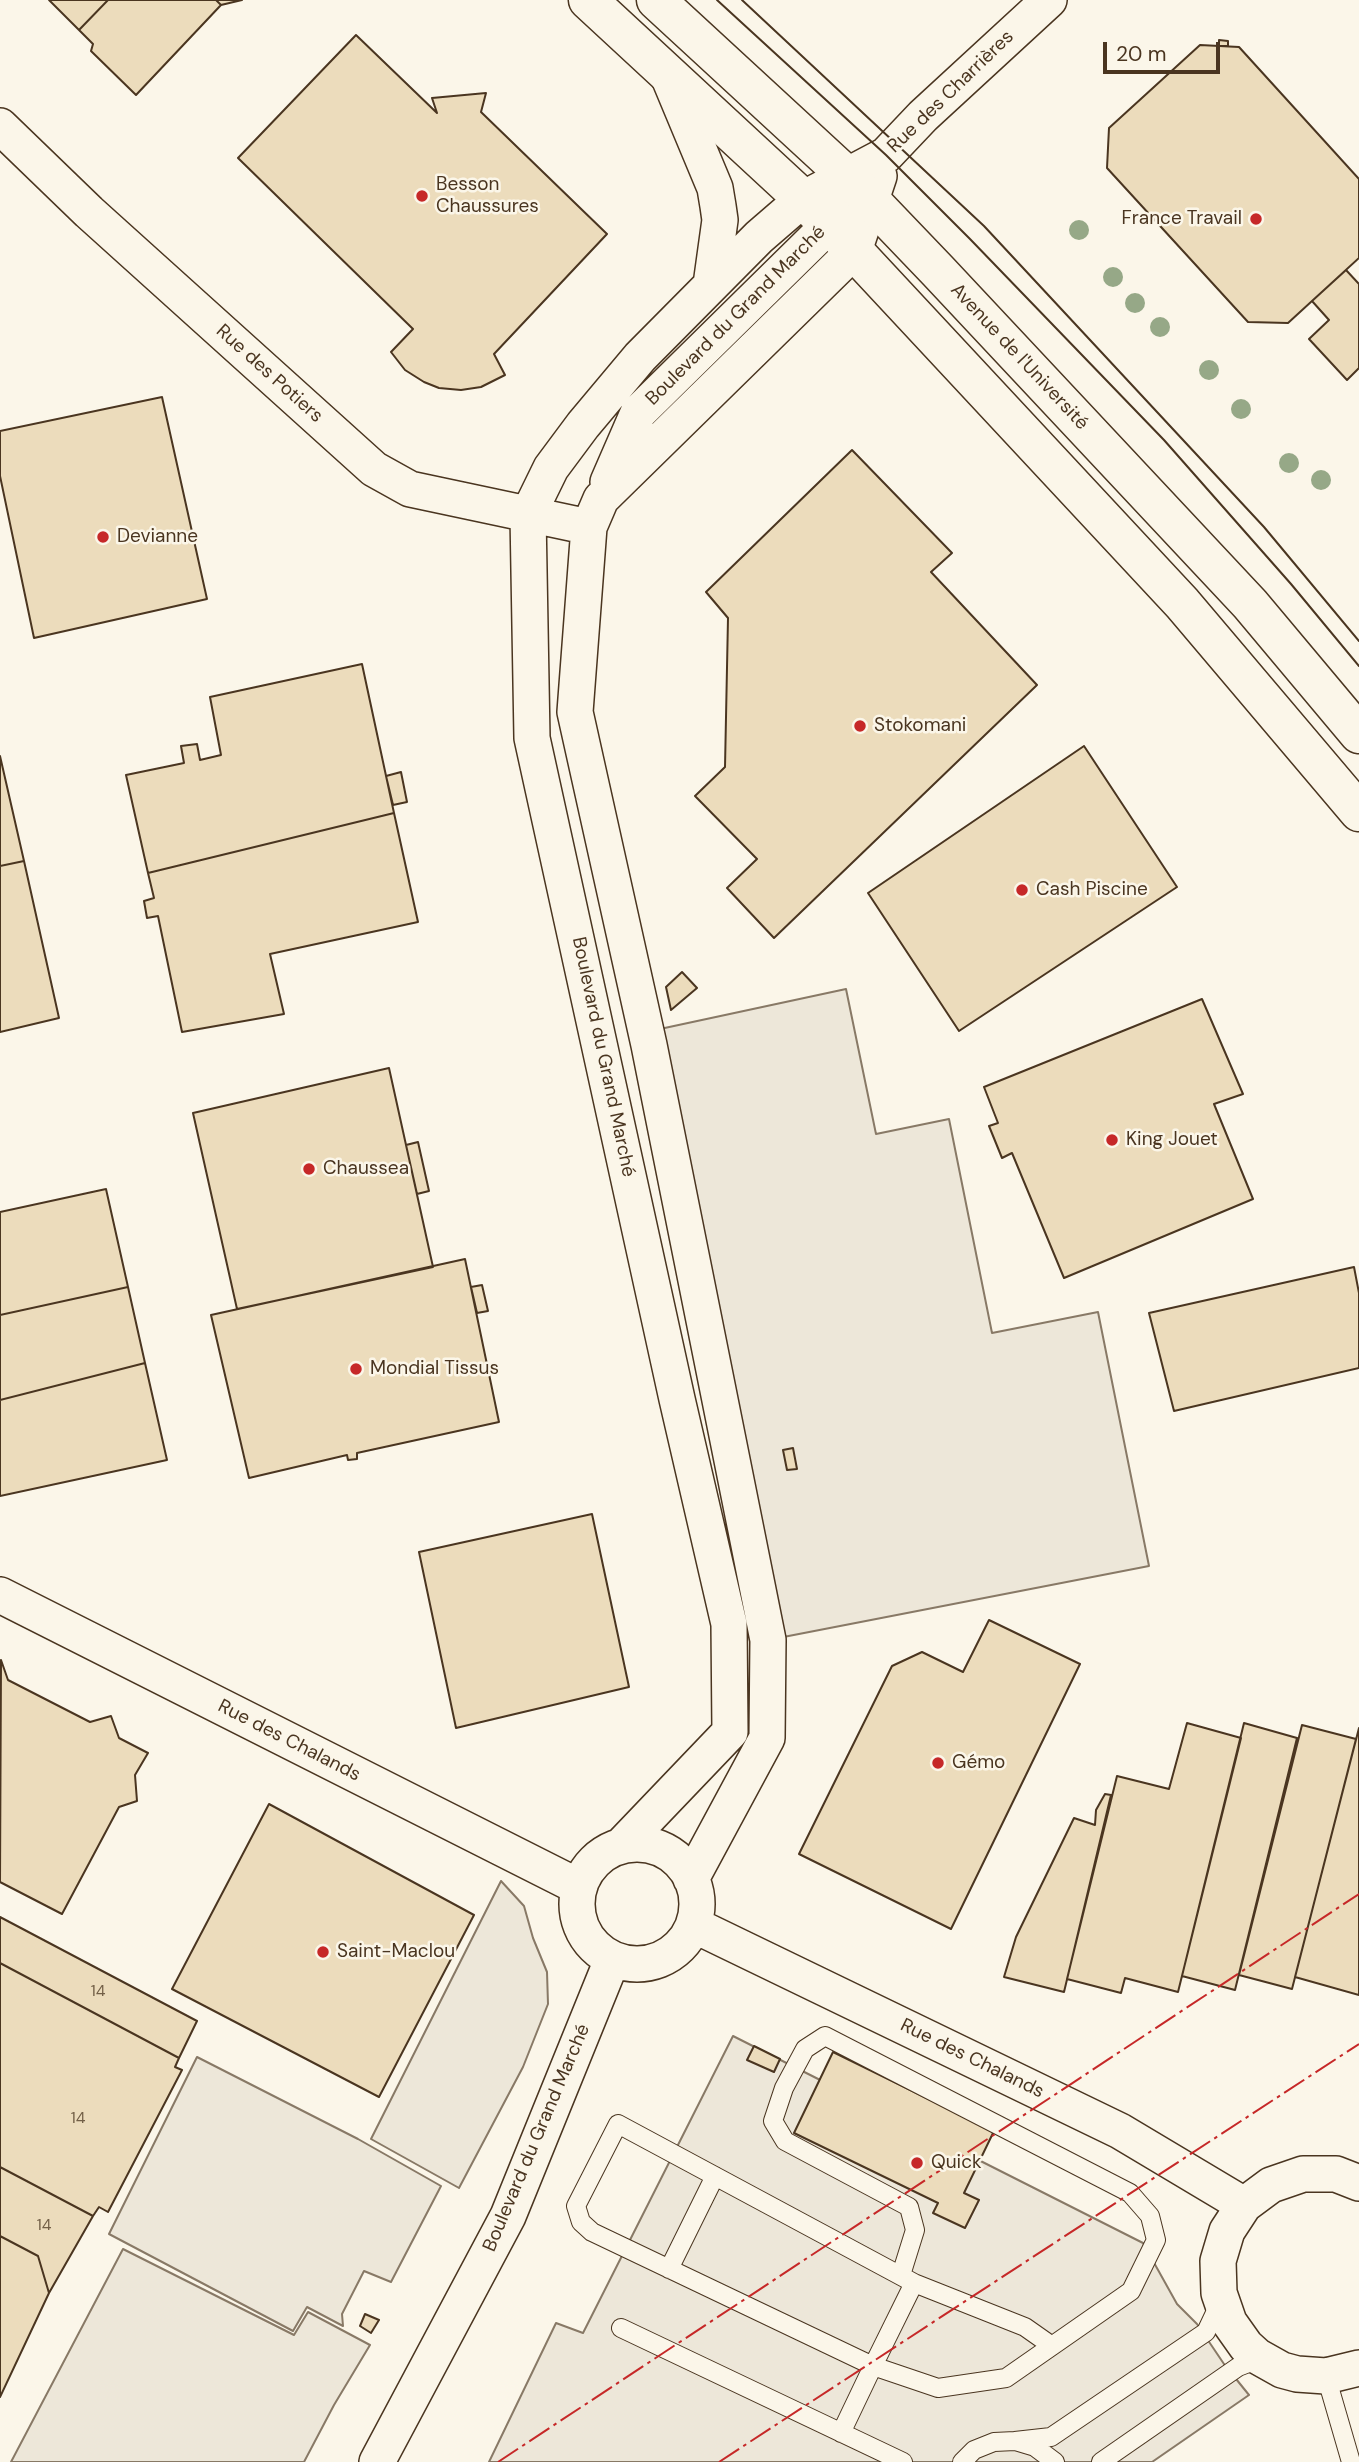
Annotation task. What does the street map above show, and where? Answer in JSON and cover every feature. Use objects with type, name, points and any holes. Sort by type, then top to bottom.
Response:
[{"type":"main road","points":[[588,0],[828,225],[1182,603],[1359,812]]},
{"type":"main road","name":"Avenue de l'Université","points":[[656,0],[859,189],[1250,604],[1359,734]]},
{"type":"street","name":"Rue des Charrières","points":[[886,155],[923,116],[1049,0]]},
{"type":"street","name":"Boulevard du Grand Marché","points":[[667,73],[715,188],[720,220],[711,285]]},
{"type":"street","name":"Rue des Potiers","points":[[0,126],[70,194],[374,469],[410,489],[528,515],[595,513]]},
{"type":"street","name":"Boulevard du Grand Marché","points":[[691,1879],[767,1738],[768,1640],[652,1059],[575,712],[595,513],[638,413],[828,225],[886,155]]},
{"type":"street","name":"Boulevard du Grand Marché","points":[[828,225],[859,189]]},
{"type":"street","name":"Boulevard du Grand Marché","points":[[621,1846],[730,1732],[729,1624],[532,737],[528,515],[551,468],[640,357],[774,222],[828,225]]},
{"type":"street","name":"Rue des Chalands","points":[[0,1595],[579,1887]]},
{"type":"street","points":[[642,1844],[662,1850],[679,1862],[691,1879],[696,1902],[694,1925],[675,1951],[660,1960],[628,1964],[612,1959],[598,1950],[586,1937],[576,1904],[579,1887],[588,1869],[603,1854],[621,1846],[642,1844]]},
{"type":"street","name":"Rue des Chalands","points":[[694,1925],[1120,2131],[1244,2205]]},
{"type":"street","name":"Boulevard du Grand Marché","points":[[377,2462],[508,2216],[612,1959]]},
{"type":"street","points":[[1359,2183],[1336,2175],[1303,2174],[1271,2185],[1244,2205],[1227,2231],[1218,2261],[1219,2292],[1229,2322],[1246,2346],[1270,2364],[1297,2374],[1326,2376],[1359,2368]]},
{"type":"lane","points":[[841,2433],[873,2366],[907,2279],[915,2230],[909,2207],[785,2141],[773,2121],[784,2088],[805,2049],[825,2036],[1130,2193],[1150,2216],[1156,2240],[1131,2291],[1052,2346],[1006,2378],[937,2388],[873,2366],[592,2232],[581,2222],[576,2206],[618,2124],[907,2279],[1025,2327],[1052,2346]]},
{"type":"lane","points":[[669,2269],[715,2176]]},
{"type":"lane","points":[[962,2462],[974,2451],[994,2442],[1051,2437],[1206,2332],[1215,2313],[1219,2292]]},
{"type":"lane","points":[[621,2328],[902,2462]]},
{"type":"lane","points":[[1101,2462],[1238,2367],[1251,2362],[1270,2364]]},
{"type":"lane","points":[[1326,2376],[1351,2462]]},
{"type":"lane","points":[[1015,2441],[1035,2447],[1055,2462]]},
{"type":"shaded area","points":[[846,989],[876,1134],[949,1119],[992,1333],[1098,1312],[1149,1566],[768,1640],[646,1032]]},
{"type":"shaded area","points":[[501,1881],[524,1906],[547,1972],[548,2004],[523,2067],[459,2188],[371,2139]]},
{"type":"shaded area","points":[[733,2036],[1143,2243],[1177,2304],[1197,2324],[1249,2395],[1152,2462],[489,2462],[556,2323],[583,2333]]},
{"type":"shaded area","points":[[197,2057],[358,2139],[441,2186],[391,2282],[364,2271],[342,2314],[343,2326],[307,2307],[293,2331],[109,2234]]},
{"type":"shaded area","points":[[123,2249],[294,2335],[308,2312],[370,2345],[304,2462],[11,2462]]},
{"type":"building","points":[[49,0],[108,0],[79,30]]},
{"type":"building","points":[[108,0],[216,0],[221,5],[136,95],[91,51],[93,44],[79,30]]},
{"type":"building","points":[[216,0],[242,0],[221,5]]},
{"type":"building","name":"Besson Chaussures","points":[[356,35],[437,113],[432,98],[486,93],[481,112],[607,234],[494,354],[505,375],[481,387],[461,390],[439,388],[405,370],[391,352],[413,329],[238,158]]},
{"type":"building","points":[[1219,40],[1228,41],[1228,46],[1219,46]]},
{"type":"building","name":"France Travail","points":[[1200,45],[1239,47],[1359,179],[1359,258],[1288,323],[1248,322],[1107,168],[1109,128]]},
{"type":"building","points":[[1346,270],[1359,284],[1359,368],[1347,380],[1309,339],[1329,320],[1312,301]]},
{"type":"building","name":"Devianne","points":[[162,397],[207,599],[34,638],[0,476],[0,431]]},
{"type":"building","name":"Stokomani","points":[[852,450],[952,553],[931,572],[1037,685],[774,938],[727,888],[757,859],[695,796],[725,767],[728,618],[706,592]]},
{"type":"building","points":[[362,664],[394,813],[148,873],[126,775],[184,763],[181,746],[197,744],[200,760],[221,755],[210,697]]},
{"type":"building","name":"Cash Piscine","points":[[1084,746],[1177,887],[959,1031],[868,893]]},
{"type":"building","points":[[0,756],[24,861],[0,866]]},
{"type":"building","points":[[401,772],[407,802],[393,805],[386,776]]},
{"type":"building","points":[[394,813],[418,922],[270,954],[284,1014],[182,1032],[158,916],[147,918],[144,901],[154,898],[148,873]]},
{"type":"building","points":[[24,861],[59,1018],[0,1032],[0,866]]},
{"type":"building","points":[[682,972],[697,988],[671,1010],[666,987]]},
{"type":"building","name":"King Jouet","points":[[1202,999],[1243,1094],[1214,1104],[1253,1199],[1064,1278],[1012,1153],[1002,1158],[989,1126],[998,1123],[984,1087]]},
{"type":"building","name":"Chaussea","points":[[389,1068],[433,1267],[237,1309],[193,1113]]},
{"type":"building","points":[[418,1142],[429,1191],[417,1194],[406,1145]]},
{"type":"building","points":[[106,1189],[128,1287],[0,1315],[0,1212]]},
{"type":"building","name":"Mondial Tissus","points":[[465,1259],[499,1422],[357,1453],[357,1459],[348,1460],[347,1455],[249,1478],[211,1315]]},
{"type":"building","points":[[1354,1267],[1359,1293],[1359,1368],[1174,1411],[1149,1313]]},
{"type":"building","points":[[482,1285],[488,1311],[477,1313],[471,1287]]},
{"type":"building","points":[[128,1287],[145,1363],[0,1400],[0,1315]]},
{"type":"building","points":[[145,1363],[167,1460],[0,1496],[0,1400]]},
{"type":"building","points":[[793,1448],[797,1469],[787,1470],[783,1450]]},
{"type":"building","points":[[592,1514],[629,1687],[456,1728],[419,1552]]},
{"type":"building","name":"Gémo","points":[[989,1620],[1080,1664],[951,1929],[799,1854],[892,1666],[922,1652],[963,1672]]},
{"type":"building","points":[[1,1660],[8,1680],[90,1722],[111,1716],[119,1738],[148,1753],[135,1775],[137,1801],[119,1807],[62,1914],[0,1882]]},
{"type":"building","points":[[1187,1723],[1241,1738],[1178,1992],[1125,1978],[1121,1993],[1067,1979],[1117,1776],[1169,1789]]},
{"type":"building","points":[[1244,1723],[1297,1738],[1235,1990],[1182,1976]]},
{"type":"building","points":[[1302,1725],[1356,1739],[1292,1989],[1239,1975]]},
{"type":"building","points":[[1359,1728],[1359,1995],[1295,1977]]},
{"type":"building","points":[[1105,1794],[1111,1795],[1064,1992],[1004,1977],[1016,1937],[1074,1818],[1095,1825],[1096,1810]]},
{"type":"building","name":"Saint-Maclou","points":[[269,1804],[474,1915],[379,2097],[172,1989]]},
{"type":"building","points":[[0,1917],[197,2021],[179,2058],[0,1963]]},
{"type":"building","points":[[0,1963],[179,2058],[175,2067],[182,2070],[108,2212],[99,2207],[93,2216],[0,2167]]},
{"type":"building","points":[[754,2046],[780,2059],[774,2072],[747,2060]]},
{"type":"building","name":"Quick","points":[[833,2052],[994,2131],[964,2193],[979,2200],[965,2228],[933,2213],[938,2203],[794,2133]]},
{"type":"building","points":[[0,2167],[93,2216],[49,2293],[38,2256],[0,2236]]},
{"type":"building","points":[[0,2236],[38,2256],[49,2293],[0,2397]]},
{"type":"building","points":[[365,2314],[379,2320],[371,2333],[360,2326]]},
{"type":"tram line","points":[[717,0],[886,155],[1164,440],[1359,666]]},
{"type":"tram line","points":[[742,0],[984,226],[1264,527],[1359,641]]},
{"type":"power","points":[[498,2462],[1359,1894]]},
{"type":"power","points":[[719,2462],[1359,2044]]},
{"type":"place","name":"Besson Chaussures","points":[[422,196]]},
{"type":"place","name":"France Travail","points":[[1256,219]]},
{"type":"place","name":"Devianne","points":[[103,537]]},
{"type":"place","name":"Stokomani","points":[[860,726]]},
{"type":"place","name":"Cash Piscine","points":[[1022,890]]},
{"type":"place","name":"King Jouet","points":[[1112,1140]]},
{"type":"place","name":"Chaussea","points":[[309,1169]]},
{"type":"place","name":"Mondial Tissus","points":[[356,1369]]},
{"type":"place","name":"Gémo","points":[[938,1763]]},
{"type":"place","name":"Saint-Maclou","points":[[323,1952]]},
{"type":"place","name":"Quick","points":[[917,2163]]}]
